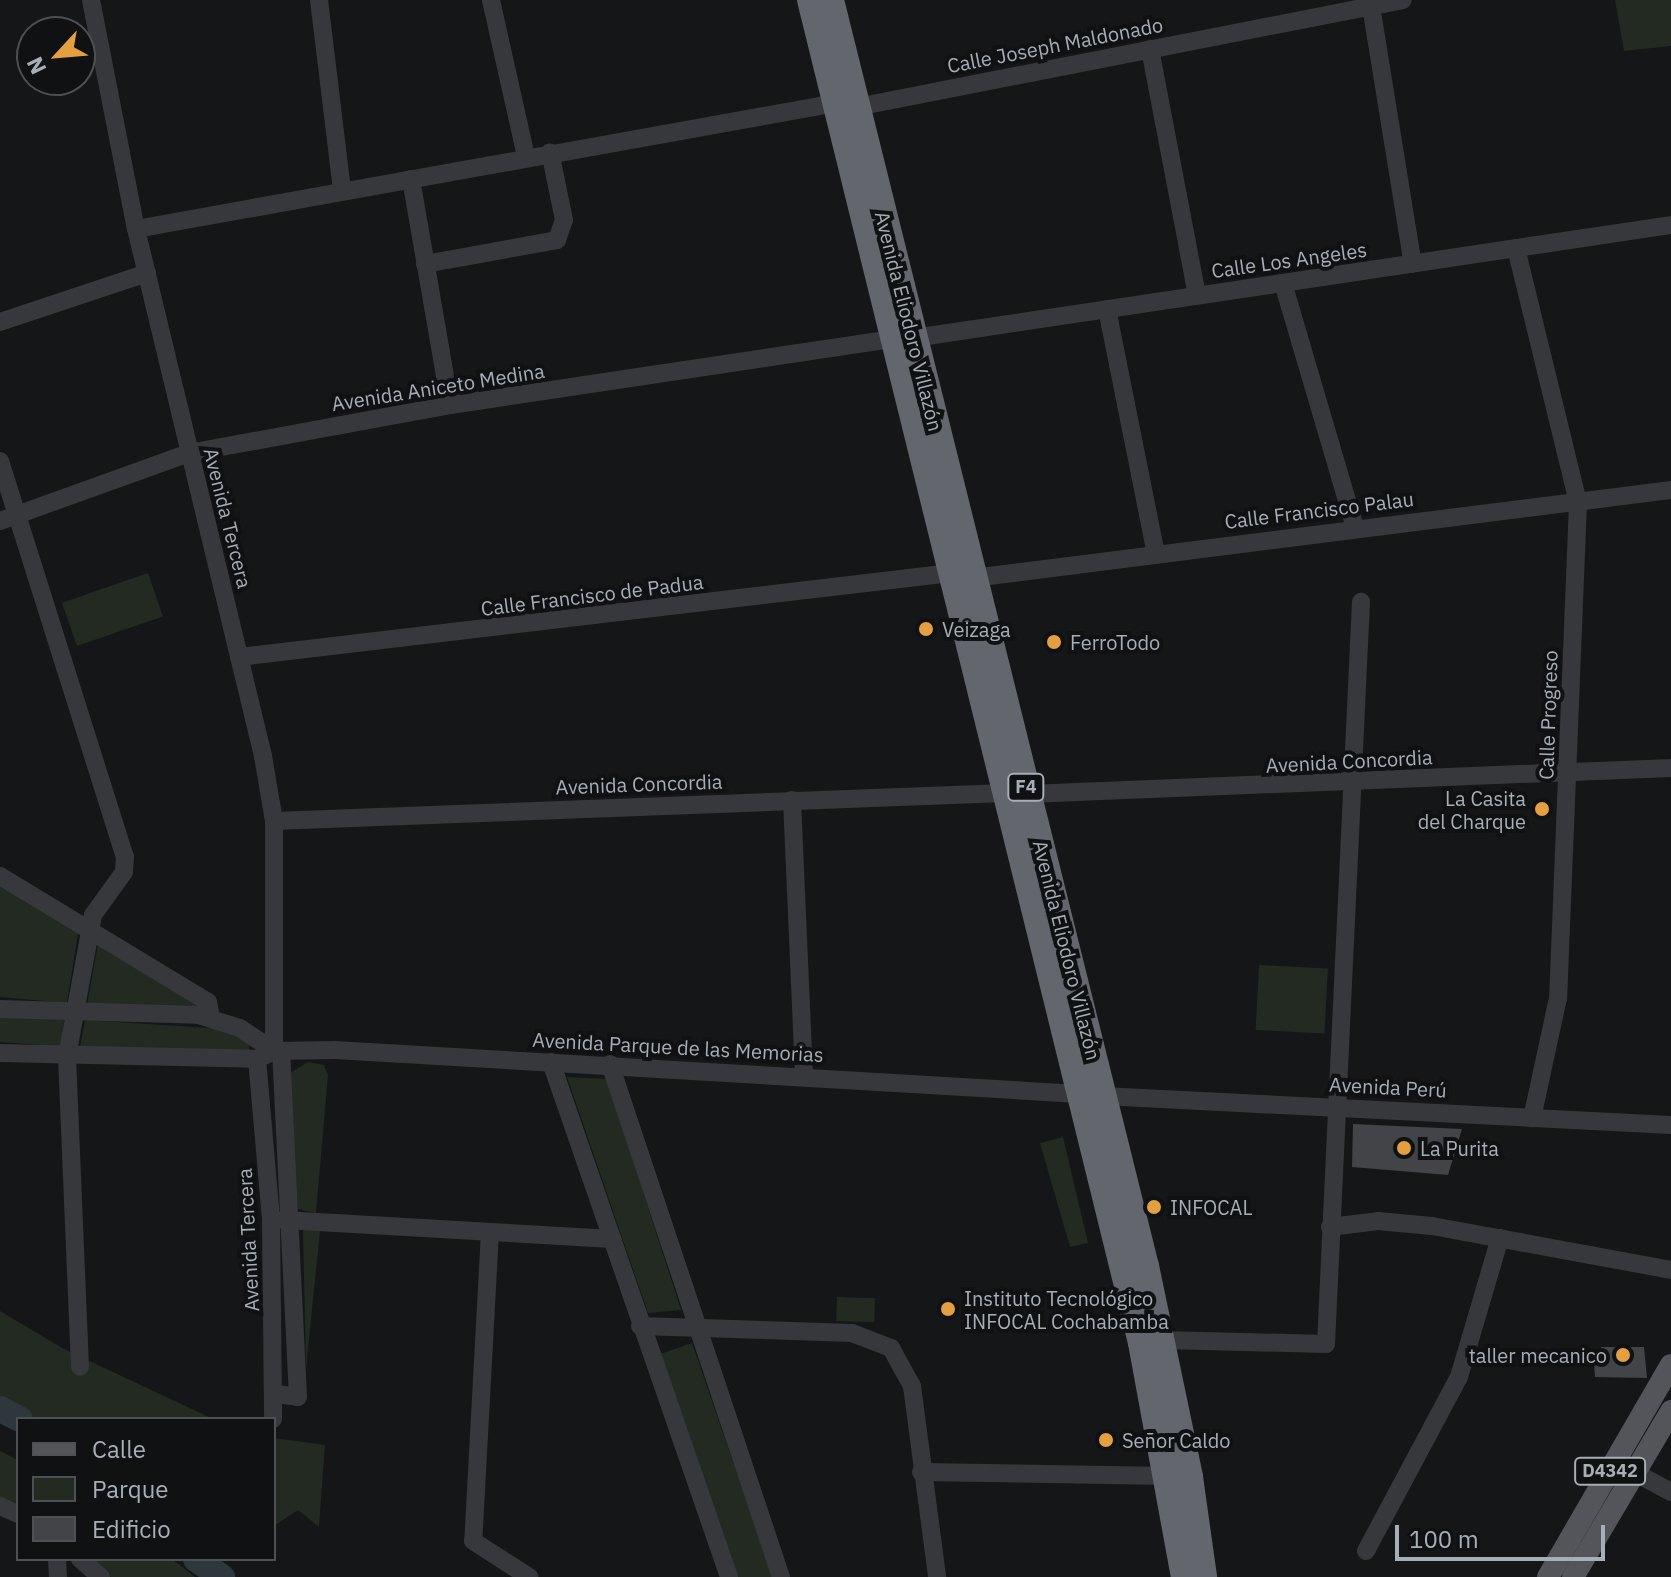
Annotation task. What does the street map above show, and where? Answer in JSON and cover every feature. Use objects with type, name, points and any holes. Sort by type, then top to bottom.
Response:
[{"type":"highway","name":"Avenida Eliodoro Villazón","points":[[810,0],[846,105],[1091,1095],[1169,1476],[1184,1577]]},
{"type":"highway","name":"Avenida Eliodoro Villazón","points":[[831,0],[846,105]]},
{"type":"highway","name":"Avenida Eliodoro Villazón","points":[[1091,1095],[1163,1340],[1204,1577]]},
{"type":"main road","name":"D4342","points":[[1548,1577],[1671,1365]]},
{"type":"main road","name":"D4342","points":[[1573,1577],[1671,1411]]},
{"type":"street","name":"Avenida Tercera","points":[[91,0],[136,229],[239,657],[274,821],[271,1053],[273,1417]]},
{"type":"street","points":[[319,0],[342,191]]},
{"type":"street","points":[[491,0],[526,156]]},
{"type":"street","name":"Calle Joseph Maldonado","points":[[136,229],[526,156],[846,105],[1403,0]]},
{"type":"street","points":[[1375,4],[1413,264]]},
{"type":"street","points":[[1150,49],[1197,296]]},
{"type":"street","points":[[425,264],[557,240],[564,220],[550,152]]},
{"type":"street","points":[[411,179],[450,405]]},
{"type":"street","name":"Calle Los Angeles","points":[[903,338],[1671,225]]},
{"type":"street","name":"Calle Progreso","points":[[1516,248],[1578,503],[1558,998],[1532,1118]]},
{"type":"street","points":[[0,322],[147,273]]},
{"type":"street","points":[[1283,283],[1355,527]]},
{"type":"street","points":[[1107,309],[1156,554]]},
{"type":"street","name":"Avenida Aniceto Medina","points":[[9,518],[189,453],[450,405],[903,338]]},
{"type":"street","points":[[0,461],[9,518],[125,857],[124,872],[93,915],[67,1057],[80,1367]]},
{"type":"street","name":"Calle Francisco Palau","points":[[962,576],[1671,490]]},
{"type":"street","name":"Calle Francisco de Padua","points":[[239,657],[962,576]]},
{"type":"street","points":[[1163,1340],[1326,1344],[1334,1106],[1354,784],[1361,602]]},
{"type":"street","name":"Avenida Concordia","points":[[274,821],[792,800],[1354,784],[1568,770],[1671,768]]},
{"type":"street","points":[[792,800],[804,1077]]},
{"type":"street","points":[[0,876],[208,1002],[211,1018]]},
{"type":"street","points":[[0,1009],[211,1018],[271,1053]]},
{"type":"street","name":"Avenida Parque de las Memorias","points":[[0,1053],[67,1057],[271,1053],[610,1064],[1091,1095]]},
{"type":"street","name":"Avenida Tercera","points":[[271,1053],[292,1220],[298,1397],[275,1394]]},
{"type":"street","points":[[551,1062],[729,1577]]},
{"type":"street","points":[[610,1064],[781,1577]]},
{"type":"street","name":"Avenida Perú","points":[[1091,1095],[1671,1125]]},
{"type":"street","points":[[271,1219],[612,1239]]},
{"type":"street","points":[[1330,1227],[1378,1221],[1500,1238],[1671,1270]]},
{"type":"street","points":[[490,1232],[473,1541],[529,1577]]},
{"type":"street","points":[[1366,1551],[1459,1377],[1500,1238]]},
{"type":"street","points":[[640,1326],[696,1325],[852,1333],[891,1348],[912,1386],[937,1577]]},
{"type":"street","points":[[921,1472],[1169,1476]]},
{"type":"street","points":[[1634,1472],[1671,1492]]},
{"type":"street","points":[[82,1561],[101,1577]]},
{"type":"green space","points":[[1615,0],[1671,0],[1671,46],[1624,51]]},
{"type":"green space","points":[[148,573],[163,616],[77,646],[62,603]]},
{"type":"green space","points":[[0,886],[78,933],[67,1003],[0,997]]},
{"type":"green space","points":[[98,944],[213,1014],[87,1005]]},
{"type":"green space","points":[[1259,965],[1328,969],[1325,1034],[1256,1030]]},
{"type":"green space","points":[[0,1015],[64,1019],[62,1046],[0,1042]]},
{"type":"green space","points":[[85,1020],[240,1030],[250,1036],[249,1052],[80,1047]]},
{"type":"green space","points":[[308,1062],[324,1065],[328,1075],[316,1213],[298,1209],[288,1074]]},
{"type":"green space","points":[[567,1077],[607,1079],[681,1310],[648,1313]]},
{"type":"green space","points":[[1063,1137],[1088,1243],[1070,1247],[1040,1143]]},
{"type":"green space","points":[[303,1229],[320,1231],[306,1369]]},
{"type":"green space","points":[[837,1297],[875,1298],[874,1322],[836,1321]]},
{"type":"green space","points":[[0,1311],[64,1349],[209,1417],[34,1417],[0,1397]]},
{"type":"green space","points":[[692,1343],[773,1577],[731,1577],[655,1356]]},
{"type":"green space","points":[[276,1438],[325,1445],[319,1527],[298,1510],[276,1525]]},
{"type":"green space","points":[[0,1451],[16,1459],[16,1503],[0,1497]]},
{"type":"green space","points":[[91,1561],[175,1561],[195,1577],[111,1577]]},
{"type":"building","name":"La Purita","points":[[1353,1124],[1462,1129],[1448,1175],[1352,1167]]},
{"type":"building","name":"taller mecanico","points":[[1601,1347],[1644,1347],[1647,1378],[1595,1377],[1594,1364],[1603,1363]]},
{"type":"waterway","points":[[0,1409],[16,1417]]},
{"type":"waterway","points":[[199,1561],[222,1577]]},
{"type":"place","name":"Veizaga","points":[[926,629]]},
{"type":"place","name":"FerroTodo","points":[[1054,642]]},
{"type":"place","name":"La Casita del Charque","points":[[1542,809]]},
{"type":"place","name":"La Purita","points":[[1404,1148]]},
{"type":"place","name":"INFOCAL","points":[[1154,1207]]},
{"type":"place","name":"Instituto Tecnológico INFOCAL Cochabamba","points":[[948,1309]]},
{"type":"place","name":"taller mecanico","points":[[1623,1355]]},
{"type":"place","name":"Señor Caldo","points":[[1106,1440]]}]
